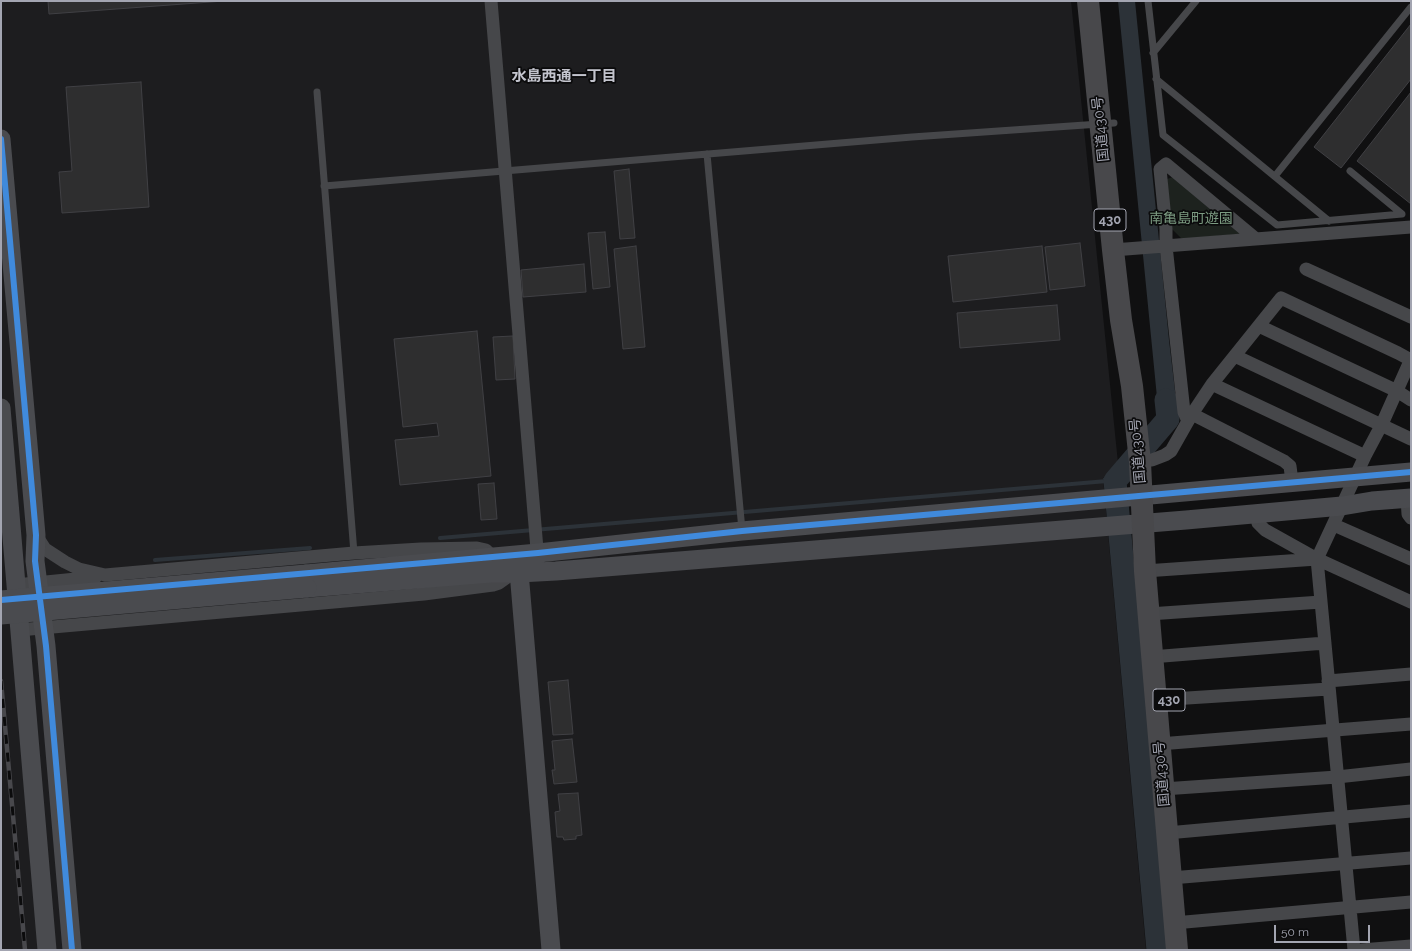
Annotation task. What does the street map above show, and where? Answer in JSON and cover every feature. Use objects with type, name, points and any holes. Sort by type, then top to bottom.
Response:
[{"type":"highway","name":"国道430号","points":[[1088,1],[1127,249],[1134,319],[1145,386],[1146,447],[1130,497],[1131,524],[1152,570],[1165,743],[1181,922],[1190,950]]},
{"type":"highway","name":"国道430号","points":[[1102,1],[1107,124]]},
{"type":"highway","name":"国道430号","points":[[1177,950],[1181,922]]},
{"type":"street","points":[[490,1],[539,572]]},
{"type":"street","points":[[1,139],[36,535],[35,562],[43,627],[72,950]]},
{"type":"street","points":[[1256,240],[1166,164],[1160,169],[1166,229],[1164,246],[1184,412],[1190,418],[1284,461],[1290,466],[1292,482]]},
{"type":"street","points":[[1127,249],[1411,227]]},
{"type":"street","points":[[1306,269],[1411,317]]},
{"type":"street","points":[[1146,447],[1165,455],[1171,451],[1212,384],[1281,298],[1411,360],[1317,559],[1354,950]]},
{"type":"street","points":[[1259,326],[1411,400]]},
{"type":"street","points":[[1235,356],[1411,439]]},
{"type":"street","points":[[1212,384],[1365,456]]},
{"type":"street","points":[[1,408],[46,950]]},
{"type":"street","points":[[1,615],[306,581],[493,557],[624,543],[740,518],[1130,497],[1411,472]]},
{"type":"street","points":[[1,600],[306,581],[539,572],[1256,514],[1409,498],[1408,514],[1411,518]]},
{"type":"street","points":[[1256,514],[1258,523],[1265,530],[1317,559],[1411,602]]},
{"type":"street","points":[[1334,525],[1411,559]]},
{"type":"street","points":[[36,535],[45,549],[65,562],[79,569],[104,576]]},
{"type":"street","points":[[16,585],[354,553],[420,549],[477,548],[486,550],[493,557]]},
{"type":"street","points":[[518,555],[516,573],[551,950]]},
{"type":"street","points":[[1152,570],[1317,559]]},
{"type":"street","points":[[19,630],[424,594],[493,585],[516,573]]},
{"type":"street","points":[[1156,614],[1321,602]]},
{"type":"street","points":[[1158,657],[1325,643]]},
{"type":"street","points":[[1162,700],[1328,685],[1411,674]]},
{"type":"street","points":[[1165,743],[1411,724]]},
{"type":"street","points":[[1169,789],[1337,777],[1411,769]]},
{"type":"street","points":[[1173,832],[1411,811]]},
{"type":"street","points":[[1177,878],[1411,858]]},
{"type":"street","points":[[1181,922],[1411,902]]},
{"type":"street","points":[[1361,950],[1411,946]]},
{"type":"lane","points":[[1148,1],[1163,135],[1277,225],[1402,214],[1350,171]]},
{"type":"lane","points":[[1153,53],[1196,1]]},
{"type":"lane","points":[[1276,176],[1411,7]]},
{"type":"lane","points":[[1156,79],[1329,221]]},
{"type":"lane","points":[[317,92],[354,553]]},
{"type":"lane","points":[[324,186],[920,136],[1107,124]]},
{"type":"lane","points":[[707,154],[740,518]]},
{"type":"shaded area","points":[[1,1],[1071,1],[1118,463],[1107,477],[1103,478],[1146,950],[1,950]]},
{"type":"shaded area","points":[[1118,1],[1135,1],[1178,416],[1178,420],[1175,424],[1161,438]]},
{"type":"shaded area","points":[[1118,463],[1118,483],[1104,485],[1103,478],[1107,477]]},
{"type":"green space","name":"南亀島町遊園","points":[[1173,177],[1240,234],[1182,239],[1171,228],[1167,179]]},
{"type":"building","points":[[48,1],[224,1],[49,14]]},
{"type":"building","points":[[1411,24],[1411,79],[1341,168],[1314,147]]},
{"type":"building","points":[[141,82],[149,207],[62,213],[59,172],[72,171],[66,87]]},
{"type":"building","points":[[1411,92],[1411,204],[1357,161]]},
{"type":"building","points":[[629,169],[635,238],[620,239],[614,171]]},
{"type":"building","points":[[605,232],[610,287],[593,289],[588,233]]},
{"type":"building","points":[[1080,243],[1085,286],[1050,290],[1045,247]]},
{"type":"building","points":[[636,246],[645,347],[623,349],[614,249]]},
{"type":"building","points":[[1042,246],[1047,292],[953,302],[948,256]]},
{"type":"building","points":[[584,264],[586,292],[523,297],[521,270]]},
{"type":"building","points":[[1057,305],[1060,340],[960,348],[957,313]]},
{"type":"building","points":[[477,331],[491,476],[400,485],[395,440],[439,436],[437,423],[403,427],[394,339]]},
{"type":"building","points":[[513,336],[515,379],[496,380],[493,337]]},
{"type":"building","points":[[494,483],[497,519],[481,520],[478,484]]},
{"type":"building","points":[[568,680],[573,734],[553,735],[548,682]]},
{"type":"building","points":[[572,739],[577,782],[554,784],[552,770],[555,770],[552,741]]},
{"type":"building","points":[[578,793],[582,835],[576,836],[576,839],[564,840],[563,837],[557,837],[555,812],[560,811],[558,794]]},
{"type":"waterway","points":[[1158,950],[1115,481],[1168,419],[1166,400]]},
{"type":"waterway","points":[[440,538],[1107,481]]},
{"type":"waterway","points":[[1109,504],[1111,521]]},
{"type":"waterway","points":[[1111,530],[1150,950]]},
{"type":"waterway","points":[[155,560],[310,548]]},
{"type":"railway","points":[[1,681],[25,950]]},
{"type":"cycle path","points":[[1,139],[36,535],[35,561],[46,646],[72,950]]},
{"type":"cycle path","points":[[1,600],[538,553],[742,531],[1411,472]]},
{"type":"district","name":"水島西通一丁目","points":[[564,76]]}]
